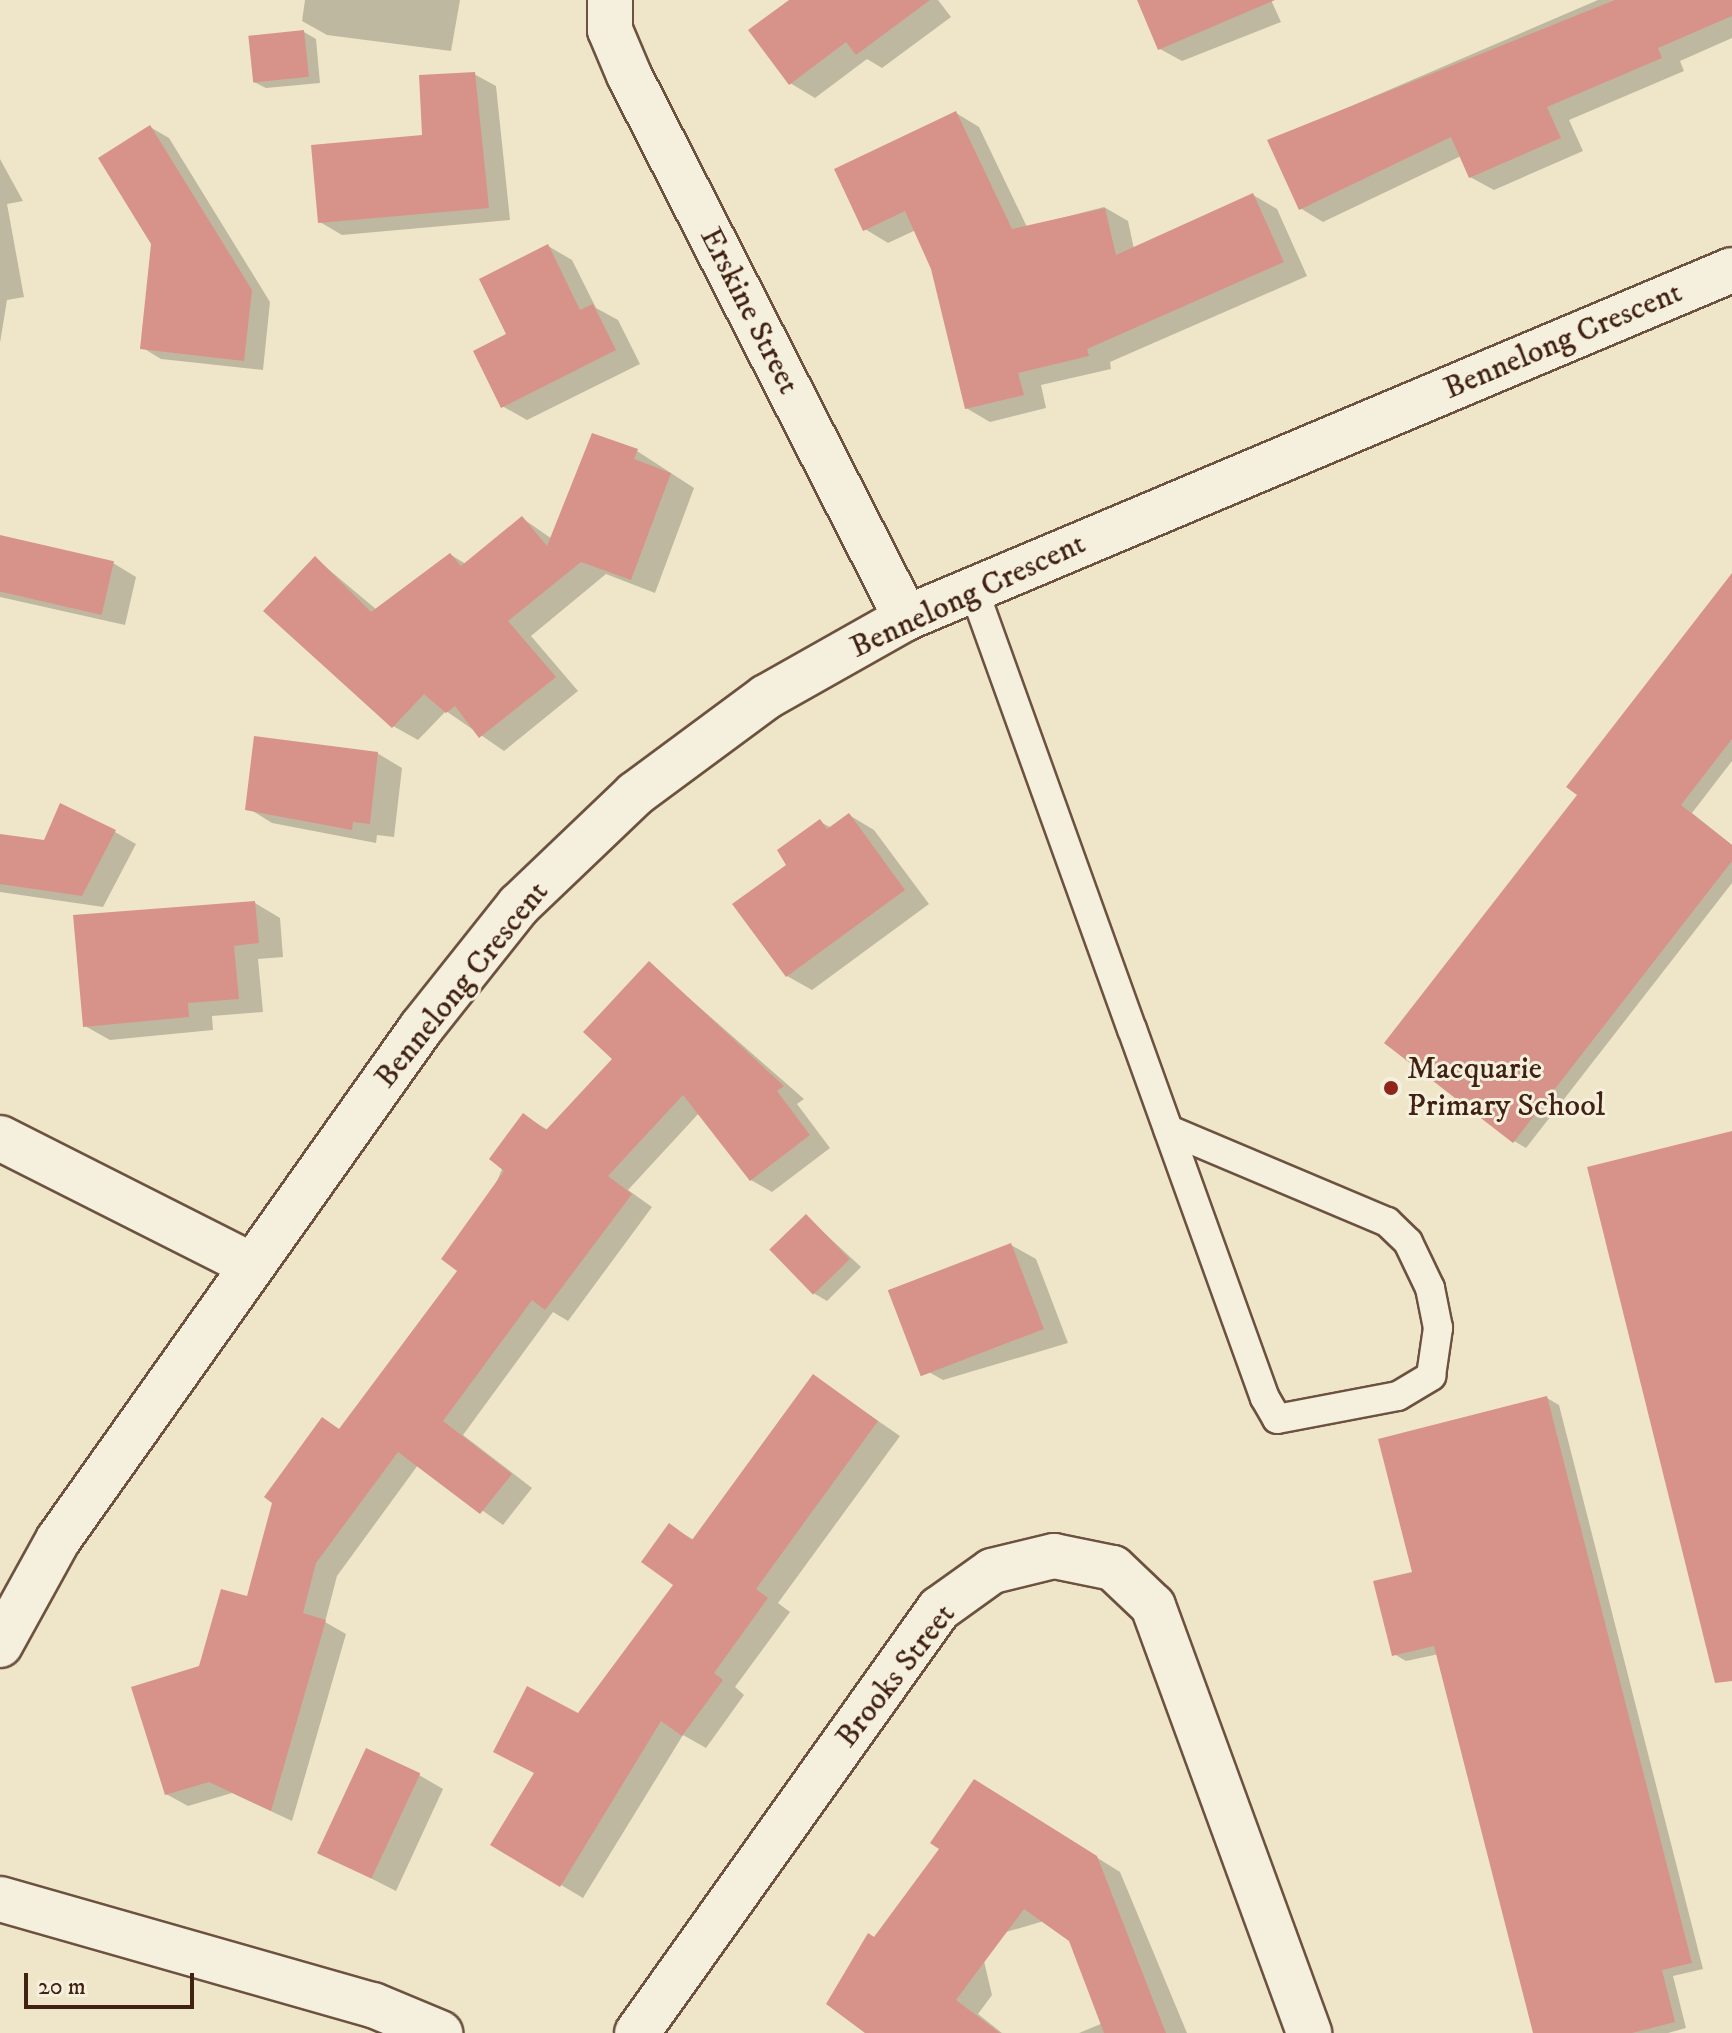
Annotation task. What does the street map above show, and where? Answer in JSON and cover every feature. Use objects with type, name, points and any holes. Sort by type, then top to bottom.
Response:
[{"type":"street","name":"Erskine Street","points":[[610,0],[610,30],[629,75],[906,618]]},
{"type":"street","name":"Bennelong Crescent","points":[[0,1645],[58,1540],[421,1028],[519,905],[659,776],[766,697],[906,618],[1732,270]]},
{"type":"street","points":[[0,1138],[251,1265]]},
{"type":"street","name":"Brooks Street","points":[[637,2033],[939,1609],[992,1571],[1054,1556],[1113,1568],[1153,1606],[1309,2033]]},
{"type":"street","points":[[0,1899],[373,2005],[440,2033]]},
{"type":"lane","points":[[973,588],[1169,1130],[1277,1419],[1398,1396],[1431,1376],[1438,1328],[1430,1288],[1408,1242],[1387,1222],[1169,1130]]},
{"type":"building","points":[[789,0],[930,0],[856,55],[846,42],[789,85],[748,30]]},
{"type":"building","points":[[1137,0],[1275,0],[1158,50]]},
{"type":"building","points":[[1615,0],[1732,0],[1732,16],[1658,48],[1662,58],[1547,107],[1561,138],[1469,178],[1451,137],[1299,210],[1267,140]]},
{"type":"building","points":[[304,30],[309,77],[253,83],[248,36]]},
{"type":"building","points":[[475,72],[489,208],[318,223],[311,145],[422,135],[419,75]]},
{"type":"building","points":[[956,111],[1012,229],[1105,208],[1116,255],[1253,193],[1284,262],[1087,349],[1089,356],[1018,373],[1024,395],[965,409],[931,269],[905,211],[863,231],[834,169]]},
{"type":"building","points":[[150,125],[252,290],[244,361],[140,349],[151,244],[98,158]]},
{"type":"building","points":[[548,244],[580,310],[593,304],[616,350],[501,408],[473,351],[506,334],[479,279]]},
{"type":"building","points":[[592,433],[638,449],[634,459],[671,473],[631,580],[581,562],[508,621],[556,677],[479,738],[455,706],[446,713],[424,694],[392,728],[263,611],[315,556],[371,612],[450,553],[461,566],[522,516],[547,546]]},
{"type":"building","points":[[0,535],[114,561],[102,615],[0,591]]},
{"type":"building","points":[[1732,573],[1732,739],[1681,805],[1732,845],[1732,861],[1513,1143],[1384,1043],[1577,795],[1566,787]]},
{"type":"building","points":[[254,736],[378,752],[370,824],[353,822],[352,830],[245,810]]},
{"type":"building","points":[[60,803],[116,830],[82,896],[0,884],[0,834],[44,840]]},
{"type":"building","points":[[849,813],[905,890],[786,977],[732,904],[786,865],[777,850],[820,819],[827,829]]},
{"type":"building","points":[[255,901],[259,943],[234,946],[239,999],[188,1003],[189,1017],[83,1027],[73,915]]},
{"type":"building","points":[[649,961],[784,1086],[777,1091],[810,1135],[750,1181],[683,1095],[608,1176],[632,1194],[545,1310],[532,1300],[443,1421],[512,1474],[480,1514],[398,1452],[316,1563],[303,1613],[326,1620],[271,1811],[209,1782],[165,1795],[131,1687],[199,1666],[221,1589],[247,1596],[272,1503],[264,1497],[322,1417],[339,1429],[457,1271],[441,1259],[504,1171],[489,1159],[523,1113],[546,1130],[612,1059],[583,1032]]},
{"type":"building","points":[[1732,1131],[1732,1681],[1715,1683],[1587,1167]]},
{"type":"building","points":[[806,1214],[850,1259],[813,1295],[769,1249]]},
{"type":"building","points":[[1011,1243],[1044,1329],[921,1376],[888,1290]]},
{"type":"building","points":[[813,1374],[878,1421],[756,1589],[768,1598],[714,1673],[723,1680],[682,1736],[661,1721],[560,1887],[490,1845],[534,1773],[493,1752],[527,1686],[578,1713],[673,1585],[641,1562],[669,1523],[692,1540]]},
{"type":"building","points":[[1547,1396],[1692,1963],[1662,1970],[1675,2022],[1632,2033],[1533,2033],[1434,1646],[1392,1656],[1373,1581],[1412,1572],[1378,1439]]},
{"type":"building","points":[[366,1748],[420,1773],[371,1878],[317,1853]]},
{"type":"building","points":[[974,1779],[1097,1856],[1166,2033],[1104,2033],[1069,1941],[1024,1909],[956,2000],[1000,2033],[865,2033],[826,2004],[868,1933],[874,1937],[939,1849],[930,1843]]},
{"type":"place","name":"Macquarie Primary School","points":[[1391,1088]]}]
